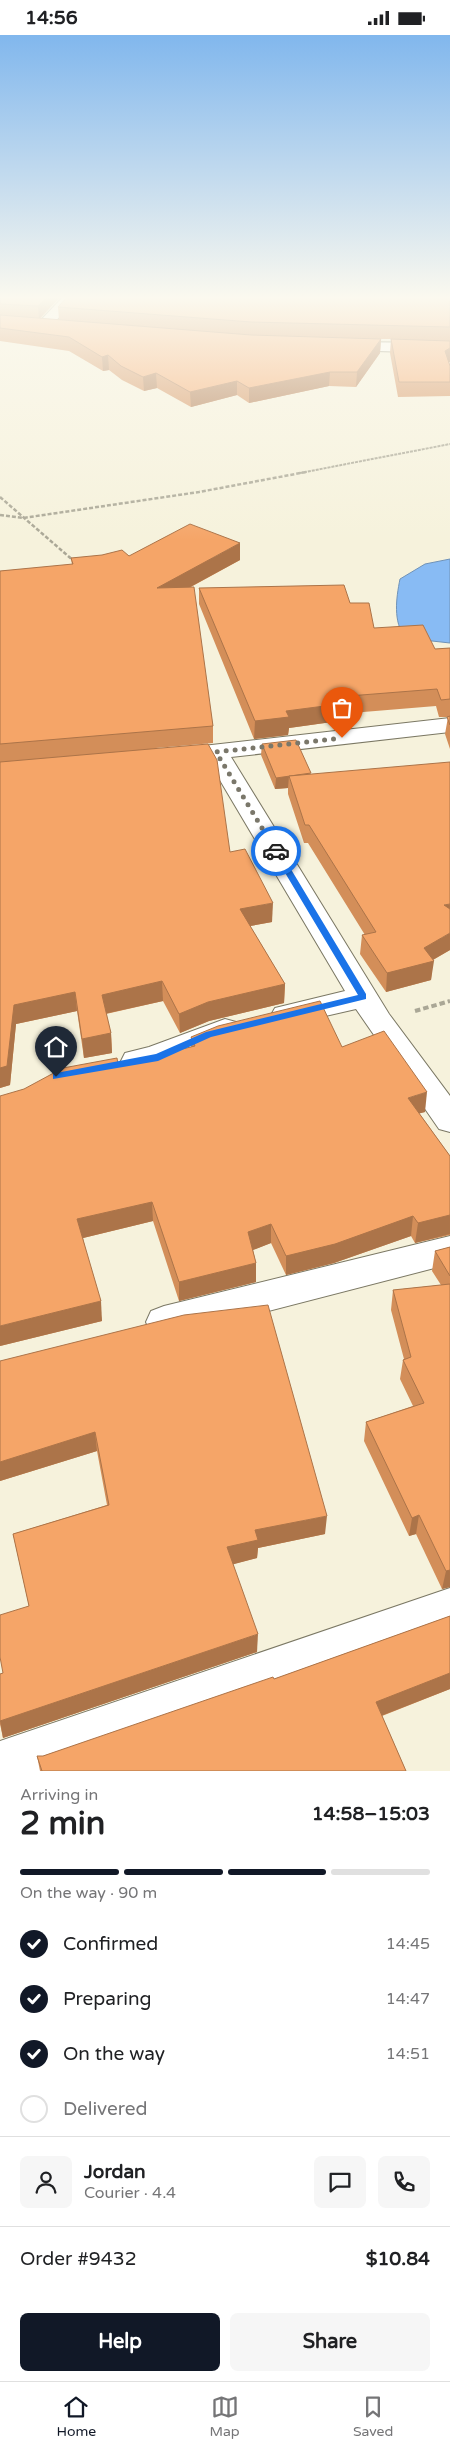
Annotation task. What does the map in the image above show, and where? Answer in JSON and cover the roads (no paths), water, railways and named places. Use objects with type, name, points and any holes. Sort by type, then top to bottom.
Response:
[{"type":"street","points":[[157,757],[450,725]]},
{"type":"street","points":[[216,752],[378,1021],[450,1120]]},
{"type":"street","points":[[112,1066],[158,1057],[209,1034],[363,997]]},
{"type":"street","points":[[134,1330],[450,1250]]},
{"type":"street","points":[[0,1764],[450,1609]]},
{"type":"water","points":[[450,559],[450,643],[405,638],[401,631],[396,610],[400,579],[425,564]]}]
